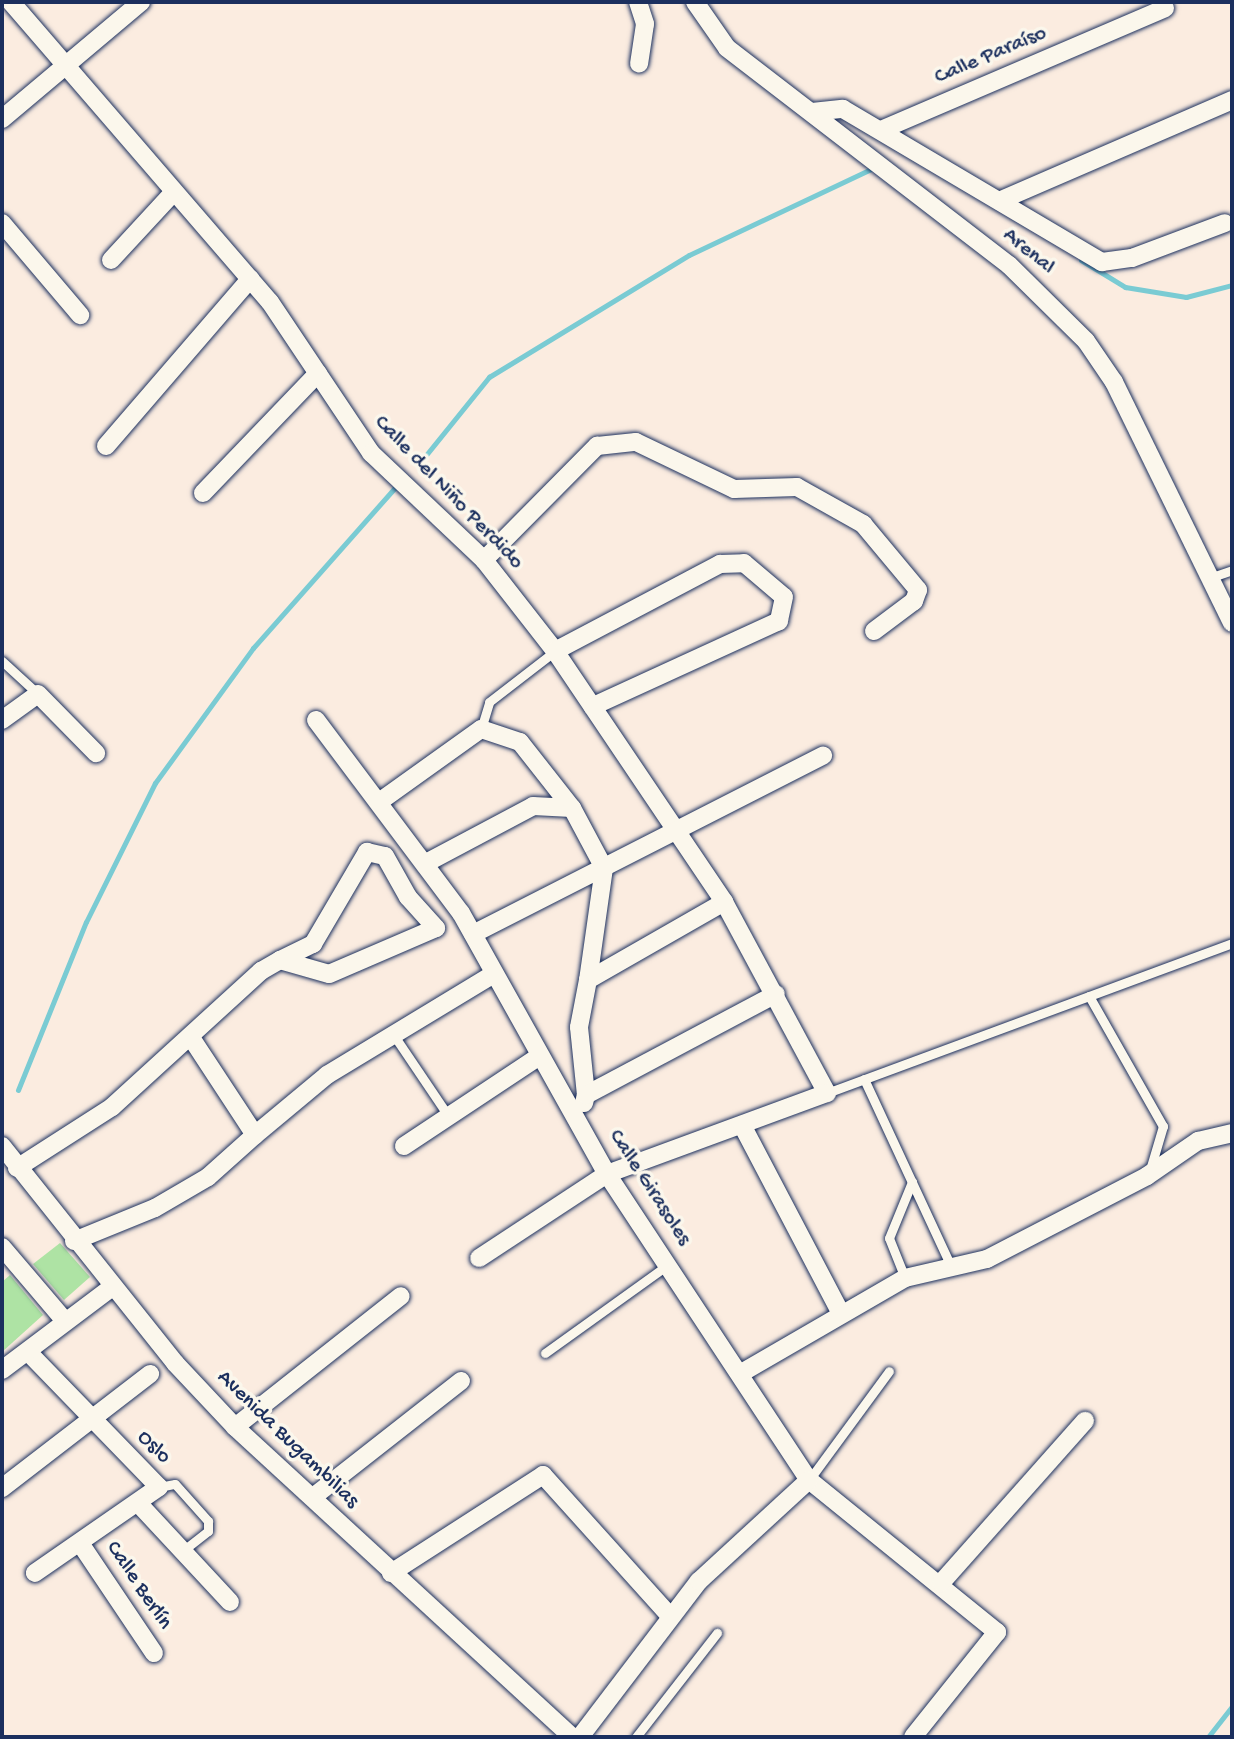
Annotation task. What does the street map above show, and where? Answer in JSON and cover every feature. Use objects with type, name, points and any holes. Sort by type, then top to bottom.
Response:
[{"type":"street","name":"Calle del Niño Perdido","points":[[12,2],[60,66],[171,195],[250,279],[371,453],[484,560],[555,651],[724,902],[827,1093]]},
{"type":"street","points":[[2,119],[60,66],[141,2]]},
{"type":"street","points":[[638,2],[645,24],[639,64]]},
{"type":"street","name":"Arenal","points":[[695,2],[727,48],[1009,265],[1086,341],[1114,382],[1232,623]]},
{"type":"street","name":"Calle Paraíso","points":[[881,130],[1165,8]]},
{"type":"street","points":[[999,201],[1232,100]]},
{"type":"street","points":[[812,112],[830,105],[881,130],[1090,257],[1117,261],[1225,223]]},
{"type":"street","points":[[111,260],[171,195]]},
{"type":"street","points":[[2,223],[80,315]]},
{"type":"street","points":[[106,446],[250,279]]},
{"type":"street","points":[[203,493],[318,373]]},
{"type":"street","points":[[484,560],[597,446],[636,442],[734,489],[797,487],[863,524],[918,590],[914,601],[874,631]]},
{"type":"street","points":[[555,651],[720,564],[744,563],[784,597],[787,609],[779,621],[593,706]]},
{"type":"street","points":[[2,720],[38,694],[96,753]]},
{"type":"street","name":"Calle Girasoles","points":[[316,720],[426,863],[473,934],[492,975],[607,1174],[743,1372],[809,1480],[941,1583],[997,1632],[913,1737]]},
{"type":"street","points":[[379,802],[481,729],[520,742],[572,808],[604,868],[579,1027],[586,1095],[579,1121]]},
{"type":"street","points":[[473,934],[604,868],[676,827],[823,756]]},
{"type":"street","points":[[426,863],[533,806],[572,808]]},
{"type":"street","points":[[17,1168],[112,1107],[280,960],[313,944],[367,852],[385,856],[408,897],[436,928],[329,974],[280,960]]},
{"type":"street","points":[[588,980],[724,902]]},
{"type":"street","points":[[74,1241],[168,1200],[255,1135],[327,1075],[395,1037],[492,975]]},
{"type":"street","points":[[586,1095],[776,994]]},
{"type":"street","points":[[192,1039],[255,1135]]},
{"type":"street","points":[[404,1146],[447,1114],[538,1057]]},
{"type":"street","points":[[479,1258],[607,1174],[827,1093]]},
{"type":"street","points":[[742,1125],[839,1310]]},
{"type":"street","points":[[743,1372],[839,1310],[905,1278],[949,1262],[987,1259],[1147,1176],[1198,1141],[1232,1133]]},
{"type":"street","name":"Avenida Bugambilias","points":[[2,1146],[112,1287],[235,1427],[572,1737]]},
{"type":"street","points":[[2,1247],[65,1321]]},
{"type":"street","points":[[2,1370],[112,1287]]},
{"type":"street","points":[[235,1427],[401,1296]]},
{"type":"street","name":"Oslo","points":[[28,1352],[93,1423],[159,1487],[82,1546],[35,1573]]},
{"type":"street","points":[[2,1488],[93,1423],[150,1374]]},
{"type":"street","points":[[313,1497],[461,1381]]},
{"type":"street","points":[[941,1583],[1085,1421]]},
{"type":"street","points":[[391,1573],[543,1475],[669,1615]]},
{"type":"street","points":[[580,1737],[669,1615],[809,1480]]},
{"type":"street","points":[[138,1503],[230,1602]]},
{"type":"street","name":"Calle Berlín","points":[[82,1546],[154,1653]]},
{"type":"lane","points":[[1212,577],[1232,570]]},
{"type":"lane","points":[[481,729],[489,702],[555,651]]},
{"type":"lane","points":[[2,661],[38,694]]},
{"type":"lane","points":[[827,1093],[1232,943]]},
{"type":"lane","points":[[1089,996],[1163,1126],[1147,1176]]},
{"type":"lane","points":[[395,1037],[447,1114]]},
{"type":"lane","points":[[864,1079],[949,1262]]},
{"type":"lane","points":[[905,1278],[889,1238],[912,1182]]},
{"type":"lane","points":[[545,1353],[669,1264]]},
{"type":"lane","points":[[809,1480],[889,1371]]},
{"type":"lane","points":[[159,1487],[175,1484],[208,1521],[208,1531],[181,1552]]},
{"type":"lane","points":[[636,1737],[717,1633]]},
{"type":"green space","points":[[60,1243],[90,1277],[64,1300],[33,1264]]},
{"type":"green space","points":[[10,1275],[43,1315],[2,1352],[2,1282]]},
{"type":"waterway","points":[[422,460],[489,377],[689,255],[875,167]]},
{"type":"waterway","points":[[1081,260],[1125,287],[1186,297],[1232,285]]},
{"type":"waterway","points":[[18,1090],[86,922],[155,783],[253,648],[397,485]]},
{"type":"waterway","points":[[1208,1737],[1232,1706]]}]
